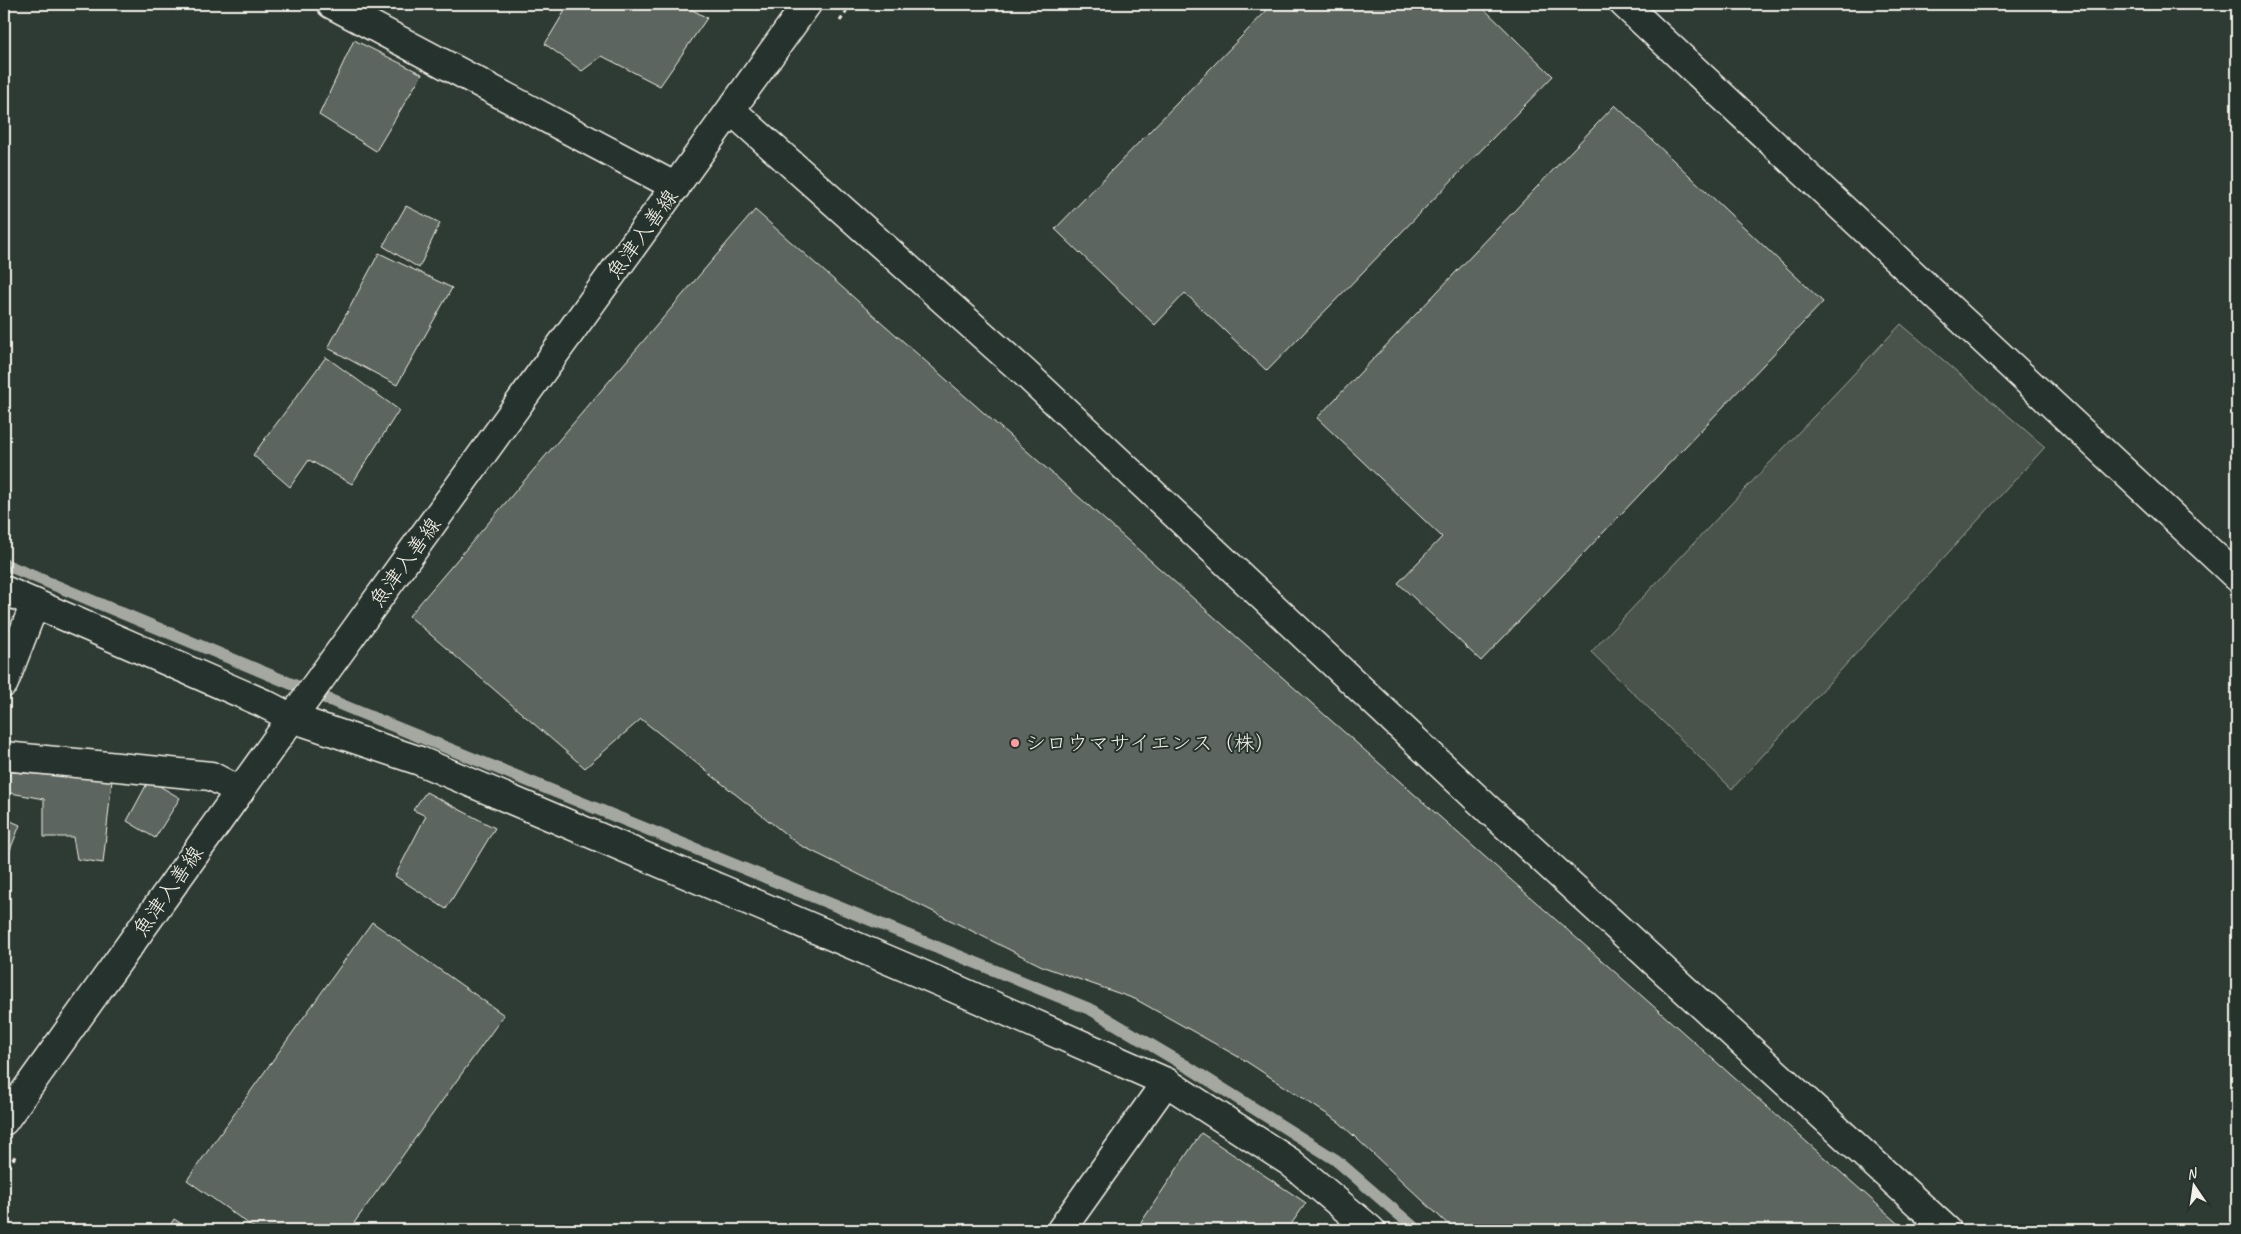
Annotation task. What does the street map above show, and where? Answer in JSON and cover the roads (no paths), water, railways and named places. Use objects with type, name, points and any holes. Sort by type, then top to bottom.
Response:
[{"type":"street","points":[[332,4],[676,187]]},
{"type":"street","name":"魚津入善線","points":[[4,1122],[292,718],[808,4]]},
{"type":"street","points":[[1624,4],[2237,578]]},
{"type":"street","points":[[731,110],[1025,373],[1496,816],[1947,1230]]},
{"type":"street","points":[[4,590],[263,703],[292,718],[420,761],[947,985],[1166,1082],[1290,1162],[1371,1230]]},
{"type":"street","points":[[4,683],[35,603]]},
{"type":"street","points":[[4,756],[211,776],[240,791]]},
{"type":"street","points":[[1061,1230],[1166,1082]]},
{"type":"waterway","points":[[4,564],[354,710],[1092,1010],[1188,1067],[1336,1160],[1417,1230]]},
{"type":"place","name":"シロウマサイエンス（株）","points":[[1015,743]]}]
